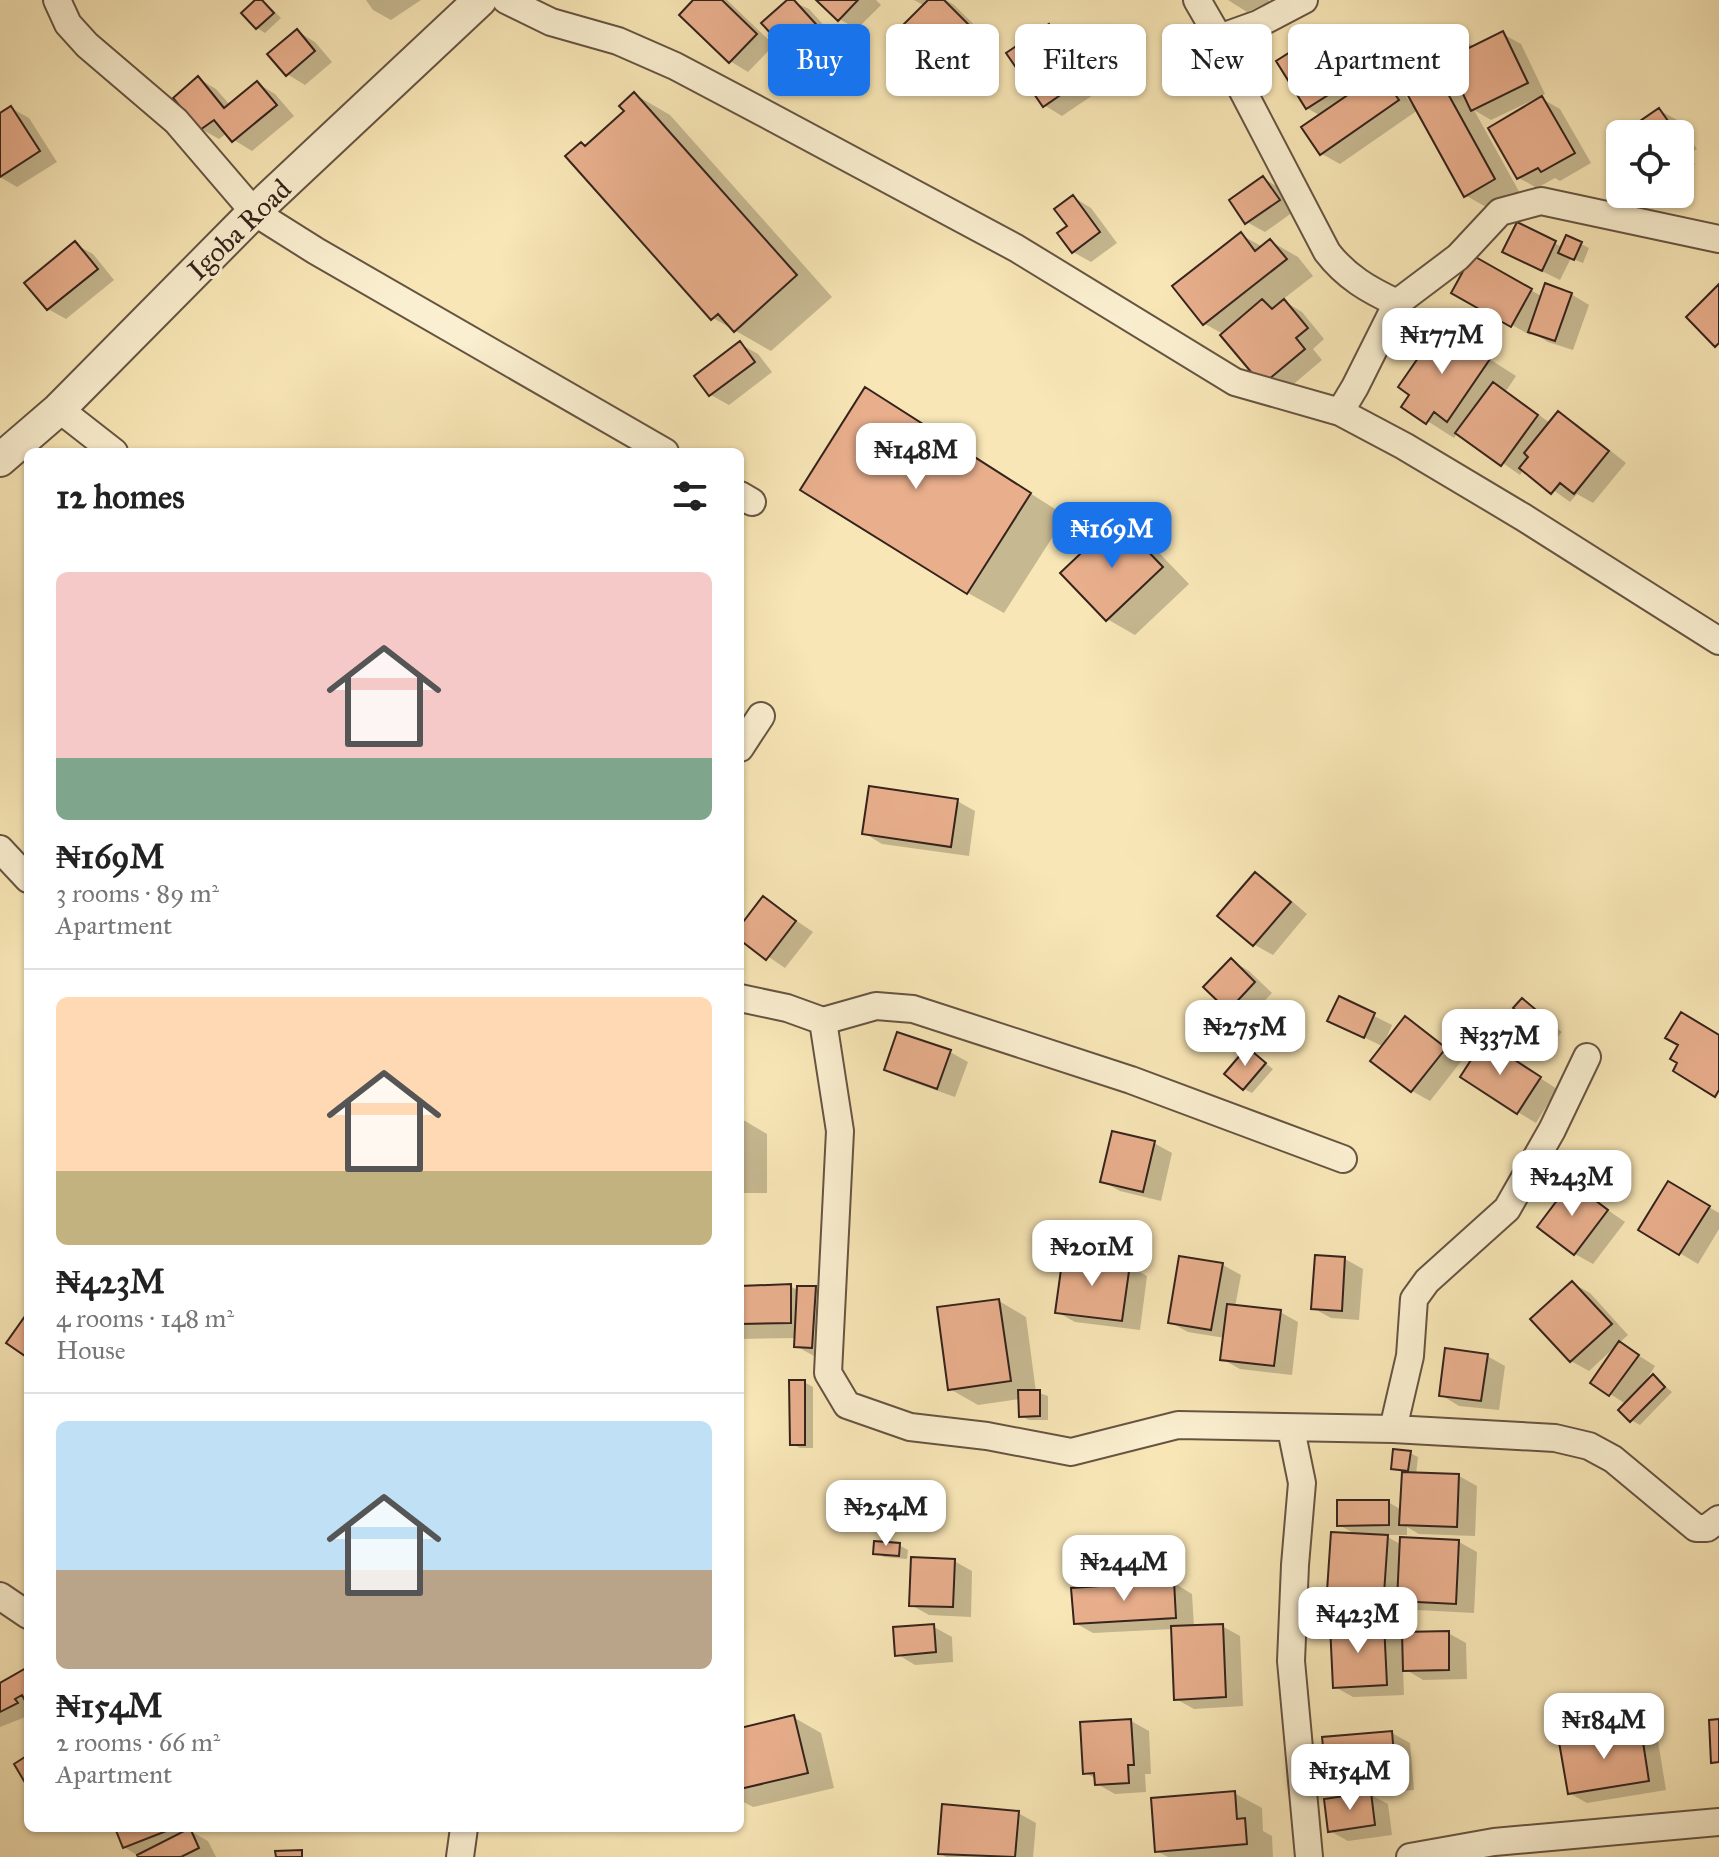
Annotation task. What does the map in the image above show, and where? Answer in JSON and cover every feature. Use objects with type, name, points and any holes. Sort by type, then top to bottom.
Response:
[{"type":"street","points":[[57,0],[68,24],[87,45],[176,121],[254,212],[316,251],[658,448]]},
{"type":"street","name":"Igoba Road","points":[[0,460],[59,409],[254,212],[480,0]]},
{"type":"street","points":[[506,0],[551,22],[618,41],[675,66],[1016,248],[1235,382],[1340,412],[1523,517],[1719,641]]},
{"type":"street","points":[[1197,0],[1211,24]]},
{"type":"street","points":[[1258,24],[1304,0]]},
{"type":"street","points":[[1246,96],[1327,252],[1341,271],[1397,303]]},
{"type":"street","points":[[1340,412],[1397,303],[1458,257],[1500,212],[1541,201],[1719,239]]},
{"type":"street","points":[[59,409],[109,448]]},
{"type":"street","points":[[744,742],[761,716]]},
{"type":"street","points":[[0,849],[24,875]]},
{"type":"street","points":[[744,999],[787,1008],[823,1021],[876,1006],[913,1009],[1131,1080],[1343,1159]]},
{"type":"street","points":[[823,1021],[840,1131],[828,1373],[847,1405],[910,1427],[987,1436],[1071,1452],[1178,1425],[1393,1429],[1555,1438],[1589,1446],[1613,1459],[1696,1528],[1707,1528],[1719,1519]]},
{"type":"street","points":[[1393,1429],[1410,1356],[1414,1299],[1427,1281],[1507,1209],[1552,1130],[1587,1057]]},
{"type":"street","points":[[1291,1429],[1302,1483],[1291,1661],[1309,1857]]},
{"type":"street","points":[[0,1596],[24,1612]]},
{"type":"street","points":[[1410,1857],[1494,1842],[1719,1822]]},
{"type":"street","points":[[460,1857],[463,1832]]},
{"type":"building","points":[[255,0],[262,0],[274,13],[256,29],[241,13]]},
{"type":"building","points":[[693,0],[722,0],[757,34],[729,63],[679,15]]},
{"type":"building","points":[[787,0],[794,0],[816,24],[768,24],[768,31],[761,23]]},
{"type":"building","points":[[816,0],[858,0],[838,21]]},
{"type":"building","points":[[928,0],[944,0],[968,24],[904,24]]},
{"type":"building","points":[[297,29],[315,51],[286,76],[267,54]]},
{"type":"building","points":[[1503,31],[1528,83],[1471,111],[1464,96],[1469,96],[1469,48]]},
{"type":"building","points":[[1015,47],[1015,66],[1006,53]]},
{"type":"building","points":[[1288,53],[1288,80],[1276,61]]},
{"type":"building","points":[[198,76],[224,108],[257,81],[277,105],[232,142],[214,120],[200,130],[173,98]]},
{"type":"building","points":[[634,92],[797,275],[734,332],[718,314],[711,320],[565,156],[581,142],[585,146],[624,111],[619,106]]},
{"type":"building","points":[[1035,96],[1059,96],[1043,107]]},
{"type":"building","points":[[1298,96],[1327,96],[1306,109]]},
{"type":"building","points":[[1346,96],[1396,96],[1399,100],[1320,155],[1301,127]]},
{"type":"building","points":[[1408,96],[1449,96],[1495,179],[1464,197]]},
{"type":"building","points":[[1542,96],[1575,153],[1541,172],[1538,168],[1517,179],[1488,128]]},
{"type":"building","points":[[11,106],[40,151],[0,177],[0,113]]},
{"type":"building","points":[[1659,108],[1667,120],[1641,120]]},
{"type":"building","points":[[1263,176],[1280,200],[1245,224],[1229,200]]},
{"type":"building","points":[[1073,195],[1100,232],[1072,253],[1057,233],[1067,226],[1054,209]]},
{"type":"building","points":[[1517,222],[1556,241],[1542,271],[1502,252]]},
{"type":"building","points":[[1241,232],[1255,251],[1270,239],[1287,259],[1203,325],[1172,286]]},
{"type":"building","points":[[1566,235],[1582,242],[1574,260],[1558,253]]},
{"type":"building","points":[[75,241],[98,269],[47,310],[24,283]]},
{"type":"building","points":[[1472,255],[1532,289],[1511,327],[1451,293]]},
{"type":"building","points":[[1545,283],[1572,293],[1555,341],[1528,332]]},
{"type":"building","points":[[1719,284],[1719,343],[1715,347],[1686,317]]},
{"type":"building","points":[[1262,299],[1272,309],[1284,299],[1308,328],[1296,338],[1305,349],[1262,385],[1220,335]]},
{"type":"building","points":[[1441,325],[1490,359],[1447,422],[1434,412],[1426,424],[1401,407],[1409,395],[1398,387]]},
{"type":"building","points":[[740,341],[755,362],[709,396],[694,376]]},
{"type":"building","points":[[1493,382],[1538,415],[1501,466],[1455,433]]},
{"type":"building","points":[[865,387],[1031,493],[967,594],[800,490]]},
{"type":"building","points":[[1558,411],[1609,451],[1574,494],[1560,483],[1551,494],[1519,468],[1528,457],[1524,453]]},
{"type":"building","points":[[1117,519],[1163,567],[1106,621],[1060,573]]},
{"type":"building","points":[[869,786],[958,799],[951,847],[862,834]]},
{"type":"building","points":[[1255,872],[1291,902],[1253,946],[1217,916]]},
{"type":"building","points":[[763,896],[796,921],[766,960],[744,943],[744,921]]},
{"type":"building","points":[[1231,958],[1255,982],[1228,1011],[1203,987]]},
{"type":"building","points":[[1339,996],[1375,1013],[1364,1038],[1327,1021]]},
{"type":"building","points":[[1522,998],[1555,1026],[1546,1037],[1513,1008]]},
{"type":"building","points":[[1681,1012],[1719,1035],[1719,1090],[1715,1097],[1673,1071],[1677,1063],[1670,1059],[1678,1045],[1665,1038]]},
{"type":"building","points":[[1405,1016],[1446,1048],[1411,1092],[1370,1061]]},
{"type":"building","points":[[897,1032],[951,1050],[937,1089],[884,1070]]},
{"type":"building","points":[[1484,1040],[1541,1077],[1517,1114],[1460,1077]]},
{"type":"building","points":[[1247,1047],[1266,1063],[1243,1090],[1224,1074]]},
{"type":"building","points":[[1112,1131],[1155,1141],[1143,1192],[1100,1182]]},
{"type":"building","points":[[1668,1181],[1710,1206],[1679,1255],[1638,1230]]},
{"type":"building","points":[[1571,1182],[1608,1210],[1574,1255],[1537,1227]]},
{"type":"building","points":[[1063,1255],[1130,1264],[1122,1321],[1055,1313]]},
{"type":"building","points":[[1315,1255],[1345,1257],[1342,1311],[1311,1309]]},
{"type":"building","points":[[1179,1256],[1223,1263],[1211,1330],[1168,1323]]},
{"type":"building","points":[[1572,1281],[1612,1324],[1570,1362],[1530,1319]]},
{"type":"building","points":[[791,1284],[791,1323],[744,1324],[744,1286]]},
{"type":"building","points":[[797,1286],[816,1286],[812,1348],[794,1347]]},
{"type":"building","points":[[999,1299],[1011,1381],[948,1390],[937,1307]]},
{"type":"building","points":[[1227,1304],[1281,1310],[1274,1366],[1220,1360]]},
{"type":"building","points":[[24,1318],[24,1355],[6,1343]]},
{"type":"building","points":[[1619,1341],[1639,1355],[1609,1396],[1590,1383]]},
{"type":"building","points":[[1445,1348],[1488,1354],[1481,1401],[1439,1396]]},
{"type":"building","points":[[1653,1374],[1665,1387],[1630,1422],[1618,1410]]},
{"type":"building","points":[[789,1380],[805,1380],[805,1445],[790,1445]]},
{"type":"building","points":[[1018,1390],[1040,1390],[1040,1416],[1019,1417]]},
{"type":"building","points":[[1393,1449],[1411,1451],[1408,1471],[1391,1469]]},
{"type":"building","points":[[1402,1472],[1459,1474],[1457,1527],[1399,1525]]},
{"type":"building","points":[[1337,1500],[1389,1500],[1389,1525],[1337,1526]]},
{"type":"building","points":[[1331,1532],[1388,1535],[1384,1594],[1327,1591]]},
{"type":"building","points":[[1400,1537],[1459,1540],[1456,1604],[1397,1601]]},
{"type":"building","points":[[874,1541],[900,1543],[899,1556],[873,1554]]},
{"type":"building","points":[[911,1557],[955,1559],[953,1607],[909,1606]]},
{"type":"building","points":[[1174,1581],[1176,1618],[1074,1624],[1071,1588]]},
{"type":"building","points":[[1384,1623],[1387,1685],[1333,1688],[1330,1625]]},
{"type":"building","points":[[934,1624],[936,1652],[895,1656],[893,1627]]},
{"type":"building","points":[[1223,1624],[1226,1697],[1174,1700],[1171,1626]]},
{"type":"building","points":[[1449,1631],[1449,1670],[1403,1671],[1402,1632]]},
{"type":"building","points":[[24,1669],[24,1699],[22,1695],[15,1699],[18,1703],[0,1712],[0,1683]]},
{"type":"building","points":[[794,1715],[808,1773],[744,1788],[744,1727]]},
{"type":"building","points":[[1131,1719],[1134,1765],[1128,1765],[1129,1783],[1095,1785],[1094,1773],[1083,1774],[1080,1722]]},
{"type":"building","points":[[1719,1719],[1719,1762],[1711,1763],[1709,1720]]},
{"type":"building","points":[[1641,1729],[1649,1781],[1568,1794],[1559,1742]]},
{"type":"building","points":[[1392,1731],[1396,1781],[1327,1786],[1322,1737]]},
{"type":"building","points":[[24,1758],[24,1781],[14,1764]]},
{"type":"building","points":[[1235,1791],[1237,1819],[1245,1818],[1247,1844],[1155,1852],[1151,1798]]},
{"type":"building","points":[[1371,1792],[1375,1825],[1328,1832],[1324,1799]]},
{"type":"building","points":[[942,1804],[1019,1811],[1015,1857],[938,1854]]},
{"type":"building","points":[[117,1832],[164,1832],[123,1848]]},
{"type":"building","points":[[182,1832],[192,1832],[199,1848],[181,1857],[137,1855]]},
{"type":"building","points":[[302,1850],[302,1857],[276,1857],[275,1851]]}]
